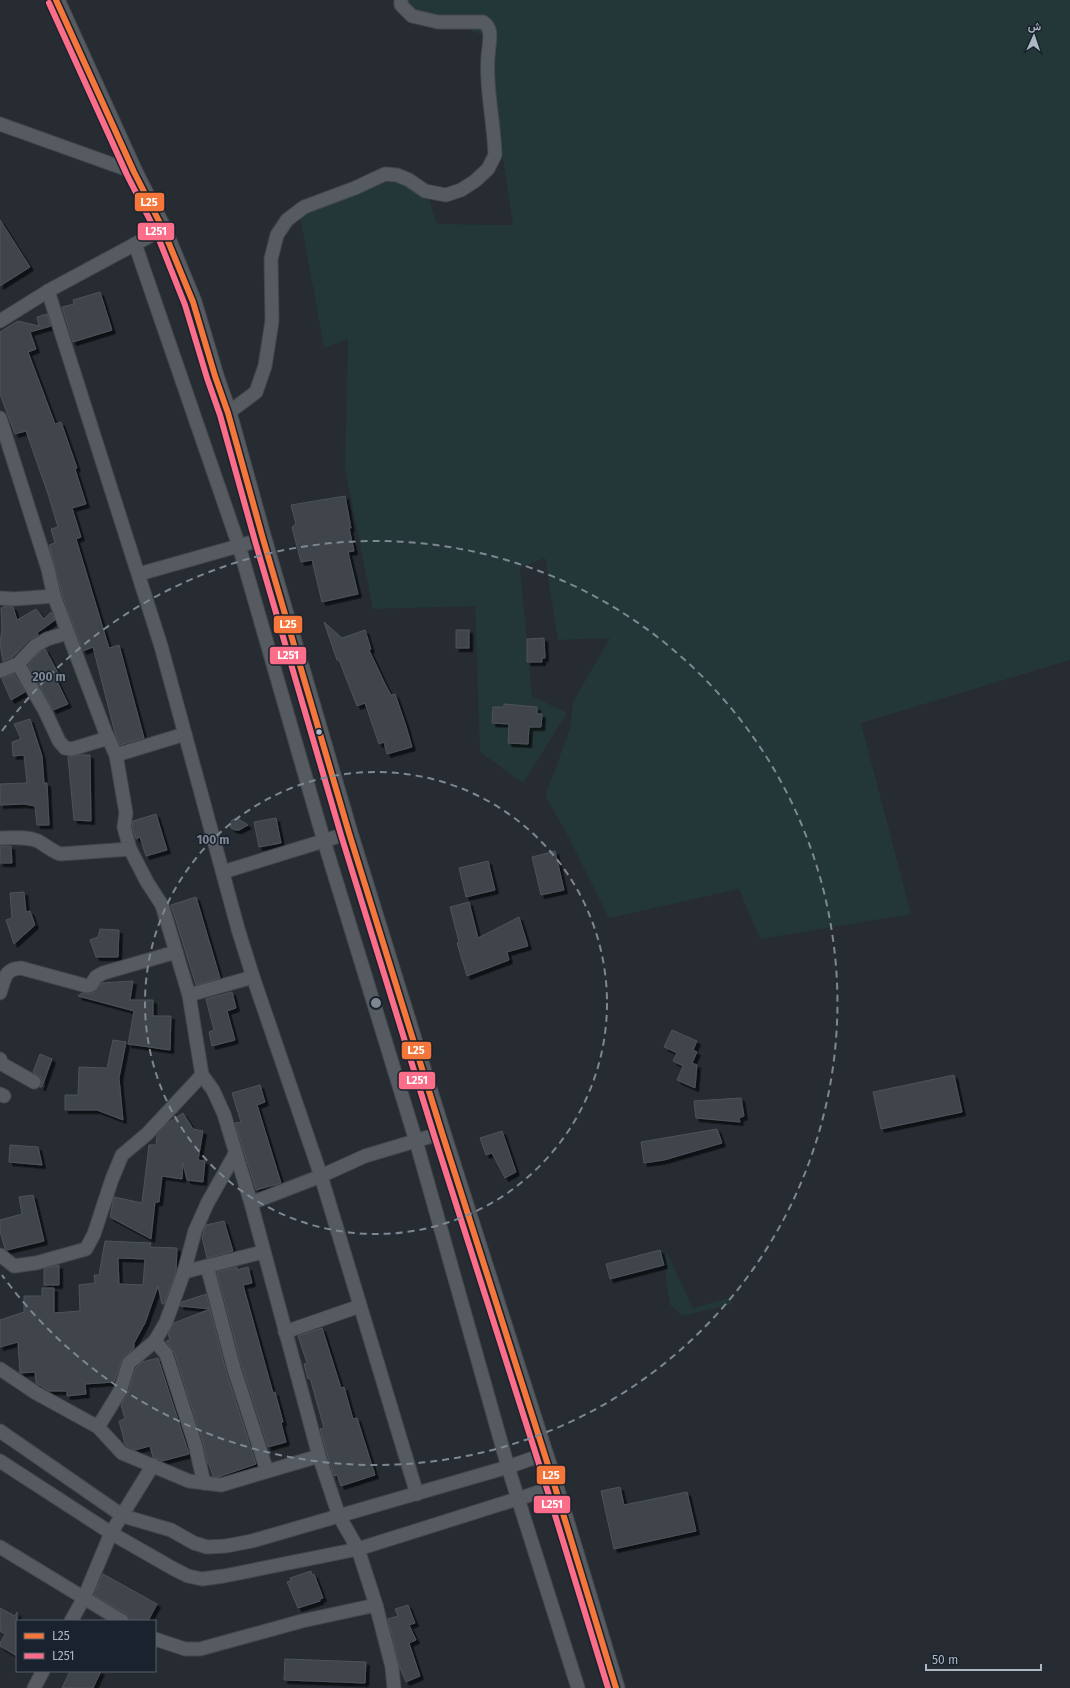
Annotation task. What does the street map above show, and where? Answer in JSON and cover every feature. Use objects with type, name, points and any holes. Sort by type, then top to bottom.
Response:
[{"type":"street","points":[[56,0],[134,172],[163,228],[193,302],[215,376],[228,413],[263,539],[349,833],[442,1133],[545,1454],[616,1688]]},
{"type":"street","points":[[228,413],[256,392],[265,366],[272,321],[272,259],[277,235],[287,220],[304,207],[385,174],[398,175],[409,180],[425,191],[446,195],[461,190],[475,181],[488,169],[495,155],[487,59],[490,32],[488,25],[483,22],[438,22],[412,16],[401,5],[401,0]]},
{"type":"street","points":[[0,124],[134,172]]},
{"type":"street","points":[[0,321],[48,291],[163,228]]},
{"type":"street","points":[[135,244],[239,546],[324,841],[416,1141],[508,1467],[578,1688]]},
{"type":"street","points":[[48,291],[161,646],[253,977],[321,1176],[417,1494]]},
{"type":"street","points":[[0,418],[48,569],[54,596],[67,633],[116,755],[126,813],[124,827],[130,849],[147,882],[162,905],[189,995],[202,1075],[213,1090],[224,1114],[319,1456],[339,1516],[358,1549],[376,1605],[392,1667],[394,1688]]},
{"type":"street","points":[[139,574],[263,539]]},
{"type":"street","points":[[0,598],[14,599],[54,596]]},
{"type":"street","points":[[0,671],[18,664],[35,646],[47,639],[67,633]]},
{"type":"street","points":[[18,664],[45,711],[59,741],[65,748],[72,749],[108,738]]},
{"type":"street","points":[[116,755],[185,734]]},
{"type":"street","points":[[223,872],[349,833]]},
{"type":"street","points":[[0,838],[24,838],[39,842],[50,850],[60,854],[130,849]]},
{"type":"street","points":[[0,993],[7,973],[12,969],[21,968],[87,986],[91,985],[96,977],[103,973],[176,952]]},
{"type":"street","points":[[189,995],[253,977]]},
{"type":"street","points":[[0,1059],[2,1064],[34,1082]]},
{"type":"street","points":[[0,1254],[14,1266],[36,1263],[86,1249],[94,1234],[112,1178],[122,1155],[147,1134],[202,1075]]},
{"type":"street","points":[[250,1204],[321,1176],[365,1156],[442,1133]]},
{"type":"street","points":[[98,1427],[120,1391],[129,1363],[155,1341],[166,1322],[184,1272],[195,1231],[207,1204],[235,1154]]},
{"type":"street","points":[[184,1272],[263,1252]]},
{"type":"street","points":[[207,1266],[234,1369],[267,1471]]},
{"type":"street","points":[[285,1332],[360,1306]]},
{"type":"street","points":[[155,1341],[166,1354],[195,1444],[204,1483]]},
{"type":"street","points":[[0,1369],[36,1393],[98,1427],[122,1453],[189,1481],[221,1484],[319,1456]]},
{"type":"street","points":[[0,1431],[123,1516],[171,1530],[194,1543],[207,1547],[226,1546],[252,1541],[508,1467],[545,1454]]},
{"type":"street","points":[[0,1461],[111,1533],[174,1570],[188,1576],[202,1579],[224,1576],[358,1549],[555,1487]]},
{"type":"street","points":[[72,1620],[84,1598],[111,1533],[123,1516],[153,1465]]},
{"type":"street","points":[[0,1547],[120,1620]]},
{"type":"street","points":[[156,1639],[185,1649],[200,1649],[302,1620],[376,1605]]},
{"type":"street","points":[[34,1688],[42,1672]]},
{"type":"shaded area","points":[[407,0],[1070,0],[1070,660],[861,723],[911,914],[760,939],[739,889],[609,918],[567,834],[545,796],[570,729],[573,702],[610,638],[558,640],[545,558],[520,568],[532,696],[567,713],[523,783],[480,752],[475,606],[373,609],[345,469],[348,339],[324,348],[300,216],[388,177],[429,199],[437,224],[513,225],[484,35],[406,9]]},
{"type":"shaded area","points":[[666,1251],[693,1308],[729,1298],[732,1304],[682,1316],[670,1305],[666,1279]]},
{"type":"building","points":[[0,220],[30,267],[0,286]]},
{"type":"building","points":[[100,292],[112,330],[73,342],[62,307],[74,304],[73,300]]},
{"type":"building","points":[[47,314],[51,326],[30,332],[36,349],[28,352],[55,424],[61,422],[77,468],[75,469],[86,504],[72,508],[81,537],[76,539],[109,648],[119,645],[144,738],[120,745],[115,733],[93,647],[83,651],[62,594],[49,545],[55,543],[51,529],[58,527],[48,494],[26,431],[15,434],[0,394],[0,332],[18,321],[39,326],[37,317]]},
{"type":"building","points":[[345,496],[351,528],[349,528],[354,551],[348,552],[358,594],[322,602],[312,560],[301,562],[292,527],[296,524],[291,505]]},
{"type":"building","points":[[6,606],[13,607],[17,620],[36,609],[44,619],[51,612],[55,620],[37,633],[38,635],[29,640],[13,657],[3,661],[0,644],[2,628],[1,608]]},
{"type":"building","points":[[324,622],[342,638],[365,630],[371,649],[369,650],[391,695],[395,694],[412,747],[387,754],[384,742],[379,744],[365,703],[357,706],[339,660],[337,660]]},
{"type":"building","points":[[456,630],[469,630],[469,648],[456,648]]},
{"type":"building","points":[[544,638],[545,658],[542,658],[542,662],[527,662],[527,639]]},
{"type":"building","points":[[45,649],[58,673],[54,675],[68,704],[53,710],[28,665],[40,652]]},
{"type":"building","points":[[14,674],[25,692],[11,700],[2,679]]},
{"type":"building","points":[[504,704],[537,707],[537,714],[542,714],[541,727],[529,727],[528,744],[508,743],[509,724],[492,723],[493,707],[504,707]]},
{"type":"building","points":[[30,719],[42,756],[44,783],[47,783],[49,825],[37,825],[35,806],[24,804],[0,805],[0,784],[27,783],[24,755],[13,756],[12,742],[21,739],[14,724]]},
{"type":"building","points":[[90,755],[91,821],[74,820],[68,757]]},
{"type":"building","points":[[156,814],[167,850],[146,856],[140,837],[136,839],[132,826],[133,821]]},
{"type":"building","points":[[237,818],[248,825],[239,830],[231,828],[230,824],[232,820]]},
{"type":"building","points":[[276,818],[281,843],[259,847],[254,822]]},
{"type":"building","points":[[0,846],[11,846],[12,863],[0,863]]},
{"type":"building","points":[[555,851],[564,890],[541,895],[532,857]]},
{"type":"building","points":[[488,861],[495,890],[466,897],[459,868]]},
{"type":"building","points":[[24,892],[26,912],[30,911],[35,925],[14,944],[6,920],[12,918],[10,893]]},
{"type":"building","points":[[196,897],[220,978],[196,985],[171,905]]},
{"type":"building","points":[[469,902],[478,938],[519,917],[528,946],[507,952],[509,960],[467,976],[457,943],[459,942],[450,907]]},
{"type":"building","points":[[100,929],[119,930],[118,957],[96,957],[90,940],[98,937]]},
{"type":"building","points":[[133,981],[130,1000],[153,1000],[153,1016],[171,1016],[170,1050],[128,1044],[134,1011],[78,996],[82,993],[93,993],[102,983]]},
{"type":"building","points":[[232,992],[236,1008],[227,1011],[235,1040],[212,1046],[209,1032],[214,1030],[206,999]]},
{"type":"building","points":[[672,1030],[697,1041],[693,1050],[697,1052],[692,1063],[697,1065],[695,1088],[677,1080],[683,1066],[673,1061],[677,1053],[664,1047]]},
{"type":"building","points":[[113,1040],[126,1042],[119,1078],[123,1120],[97,1110],[65,1110],[65,1095],[78,1095],[79,1067],[107,1068]]},
{"type":"building","points":[[40,1054],[52,1059],[42,1087],[40,1087],[42,1082],[41,1078],[33,1072]]},
{"type":"building","points":[[954,1075],[962,1112],[881,1129],[873,1092]]},
{"type":"building","points":[[260,1085],[265,1102],[257,1105],[281,1183],[256,1190],[235,1123],[241,1122],[232,1093]]},
{"type":"building","points":[[741,1098],[744,1116],[739,1118],[740,1122],[696,1118],[694,1101]]},
{"type":"building","points":[[183,1113],[193,1129],[203,1131],[198,1160],[205,1161],[203,1182],[187,1180],[183,1163],[182,1179],[162,1176],[159,1202],[155,1202],[151,1239],[110,1217],[114,1197],[142,1203],[149,1145],[156,1145],[157,1135],[168,1123]]},
{"type":"building","points":[[717,1129],[722,1143],[664,1160],[644,1163],[641,1142]]},
{"type":"building","points":[[502,1131],[516,1172],[505,1178],[492,1153],[486,1155],[480,1138]]},
{"type":"building","points":[[10,1145],[38,1147],[42,1165],[9,1162]]},
{"type":"building","points":[[33,1195],[44,1241],[7,1250],[5,1249],[0,1231],[0,1220],[22,1214],[19,1197]]},
{"type":"building","points":[[224,1221],[233,1251],[207,1258],[202,1237],[206,1225]]},
{"type":"building","points":[[105,1241],[151,1243],[150,1247],[177,1248],[176,1272],[164,1304],[162,1304],[158,1286],[145,1323],[134,1343],[134,1348],[122,1360],[114,1382],[85,1384],[86,1394],[67,1396],[67,1391],[49,1391],[36,1383],[35,1372],[20,1373],[18,1342],[0,1347],[0,1320],[24,1312],[24,1296],[42,1296],[42,1288],[54,1288],[54,1313],[80,1311],[79,1285],[95,1283],[94,1275],[99,1275]],"holes":[[[118,1258],[145,1259],[143,1285],[119,1284]]]},
{"type":"building","points":[[660,1250],[664,1265],[610,1279],[606,1264]]},
{"type":"building","points":[[59,1265],[59,1285],[44,1285],[44,1269]]},
{"type":"building","points":[[237,1267],[237,1270],[248,1267],[252,1283],[243,1285],[273,1393],[275,1392],[283,1422],[281,1423],[286,1442],[268,1447],[242,1367],[217,1272]]},
{"type":"building","points":[[206,1294],[210,1309],[180,1306],[182,1302]]},
{"type":"building","points":[[210,1309],[226,1371],[256,1464],[218,1477],[213,1476],[208,1464],[203,1442],[174,1352],[166,1341],[170,1340],[168,1334],[174,1323]]},
{"type":"building","points":[[322,1328],[341,1388],[344,1387],[353,1419],[357,1418],[375,1475],[341,1486],[337,1475],[334,1476],[327,1454],[320,1429],[324,1428],[310,1378],[308,1379],[304,1364],[307,1363],[298,1336]]},
{"type":"building","points":[[158,1358],[189,1454],[162,1461],[153,1457],[150,1446],[135,1450],[127,1446],[125,1444],[119,1421],[125,1419],[121,1405],[128,1393],[136,1368],[142,1362]]},
{"type":"building","points":[[620,1487],[624,1505],[687,1492],[696,1531],[614,1549],[601,1491]]},
{"type":"building","points":[[311,1571],[312,1575],[314,1574],[323,1598],[320,1599],[320,1601],[298,1608],[287,1582],[291,1581],[290,1578]]},
{"type":"building","points":[[103,1574],[157,1604],[149,1620],[129,1620],[126,1614],[94,1595]]},
{"type":"building","points":[[408,1605],[415,1623],[409,1625],[416,1640],[409,1643],[420,1676],[406,1682],[400,1668],[388,1619],[398,1616],[395,1609]]},
{"type":"building","points":[[0,1608],[15,1616],[17,1612],[16,1655],[0,1646],[5,1634],[0,1631]]},
{"type":"building","points":[[285,1659],[366,1662],[365,1683],[284,1680]]},
{"type":"building","points":[[70,1672],[101,1672],[93,1688],[62,1688]]},
{"type":"transit line","name":"L25","points":[[56,0],[134,172],[163,229],[193,302],[215,376],[228,413],[263,539],[349,833],[442,1133],[555,1487],[616,1688]]},
{"type":"transit line","name":"L251","points":[[49,3],[127,175],[156,232],[185,305],[220,415],[255,541],[341,835],[434,1135],[547,1489],[608,1688]]}]
